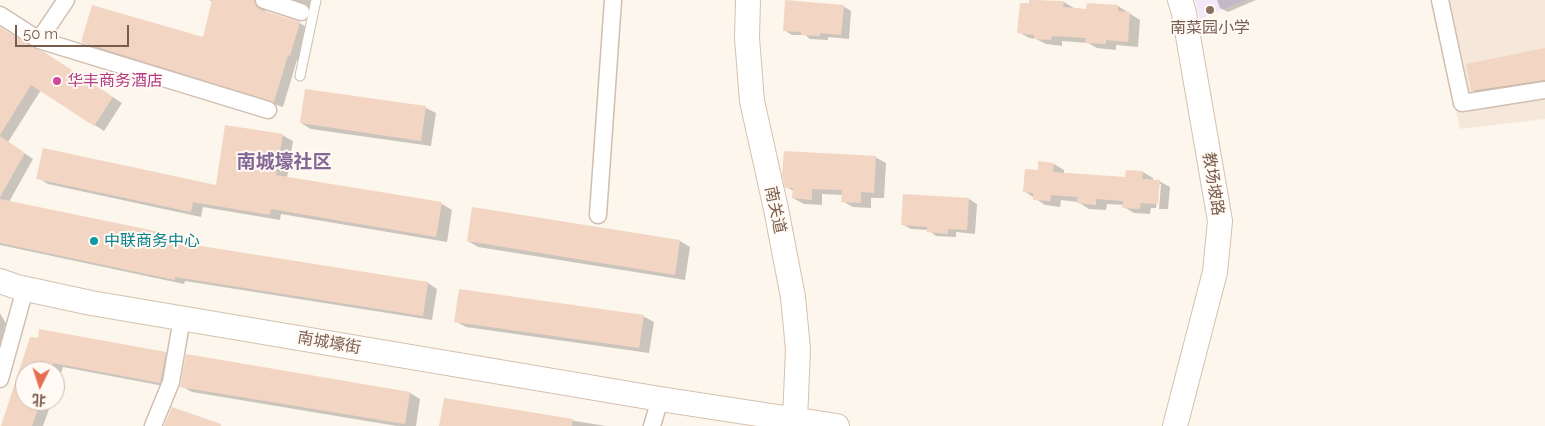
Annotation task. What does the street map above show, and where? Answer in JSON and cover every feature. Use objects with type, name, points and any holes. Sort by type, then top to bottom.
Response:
[{"type":"street","points":[[39,40],[66,0]]},
{"type":"street","points":[[264,0],[301,12]]},
{"type":"street","points":[[598,215],[613,0]]},
{"type":"street","name":"南关道","points":[[748,0],[747,38],[752,101],[793,297],[798,349],[795,420]]},
{"type":"street","name":"教场坡路","points":[[1175,426],[1215,272],[1220,221],[1184,13],[1180,0]]},
{"type":"street","points":[[1443,0],[1462,103],[1545,90]]},
{"type":"street","points":[[0,15],[39,40],[268,110]]},
{"type":"street","name":"南城壕街","points":[[0,280],[25,289],[92,303],[660,400],[837,426]]},
{"type":"street","points":[[0,379],[25,289]]},
{"type":"street","points":[[153,426],[171,382],[182,318]]},
{"type":"street","points":[[652,426],[660,400]]},
{"type":"lane","points":[[300,76],[316,0]]},
{"type":"shaded area","name":"南菜园小学","points":[[1195,0],[1246,0],[1200,19]]},
{"type":"shaded area","points":[[1433,0],[1545,0],[1545,119],[1460,129]]},
{"type":"building","points":[[212,0],[254,0],[256,6],[261,10],[300,22],[274,102],[81,42],[92,5],[203,37]]},
{"type":"building","points":[[785,0],[844,5],[841,35],[820,33],[820,36],[801,35],[801,32],[783,31]]},
{"type":"building","points":[[1029,0],[1064,1],[1063,7],[1086,9],[1087,3],[1118,5],[1118,11],[1130,12],[1128,42],[1106,40],[1106,44],[1085,43],[1086,38],[1052,36],[1051,40],[1034,39],[1034,35],[1017,33],[1020,3],[1029,3]]},
{"type":"building","name":"华丰商务酒店","points":[[0,27],[44,52],[113,97],[94,126],[31,85],[0,135]]},
{"type":"building","points":[[1545,48],[1545,80],[1471,91],[1466,64]]},
{"type":"building","points":[[305,89],[426,106],[421,141],[300,123]]},
{"type":"building","points":[[225,125],[283,134],[276,175],[442,202],[436,237],[271,209],[270,215],[193,202],[191,212],[36,179],[43,148],[216,185]]},
{"type":"building","points":[[0,136],[25,153],[0,197]]},
{"type":"building","points":[[784,151],[876,156],[874,193],[861,192],[861,203],[841,202],[842,190],[812,189],[812,200],[792,198],[793,188],[785,188],[782,174]]},
{"type":"building","points":[[1038,161],[1054,163],[1053,172],[1125,177],[1126,170],[1143,171],[1142,179],[1160,180],[1158,204],[1141,203],[1140,209],[1122,208],[1123,201],[1096,199],[1096,205],[1077,203],[1077,197],[1051,195],[1050,201],[1033,200],[1033,193],[1023,192],[1025,169],[1038,170]]},
{"type":"building","points":[[903,194],[969,198],[967,230],[948,229],[948,234],[927,232],[927,227],[901,225]]},
{"type":"building","points":[[0,199],[184,237],[182,243],[428,282],[423,316],[175,277],[175,280],[0,243]]},
{"type":"building","points":[[472,207],[680,240],[675,275],[467,241]]},
{"type":"building","points":[[459,289],[644,315],[639,348],[454,322]]},
{"type":"building","points":[[39,329],[166,352],[160,383],[65,365],[65,361],[22,361],[30,337],[38,338]]},
{"type":"building","points":[[186,354],[410,392],[405,424],[180,387]]},
{"type":"building","points":[[15,383],[15,411],[37,411],[32,426],[1,426]]},
{"type":"building","points":[[444,398],[573,419],[572,426],[439,426]]},
{"type":"building","points":[[172,407],[221,424],[221,426],[164,426]]},
{"type":"place","name":"南菜园小学","points":[[1210,10]]},
{"type":"place","name":"华丰商务酒店","points":[[57,81]]},
{"type":"place","name":"中联商务中心","points":[[94,241]]},
{"type":"district","name":"南城壕社区","points":[[284,162]]}]
